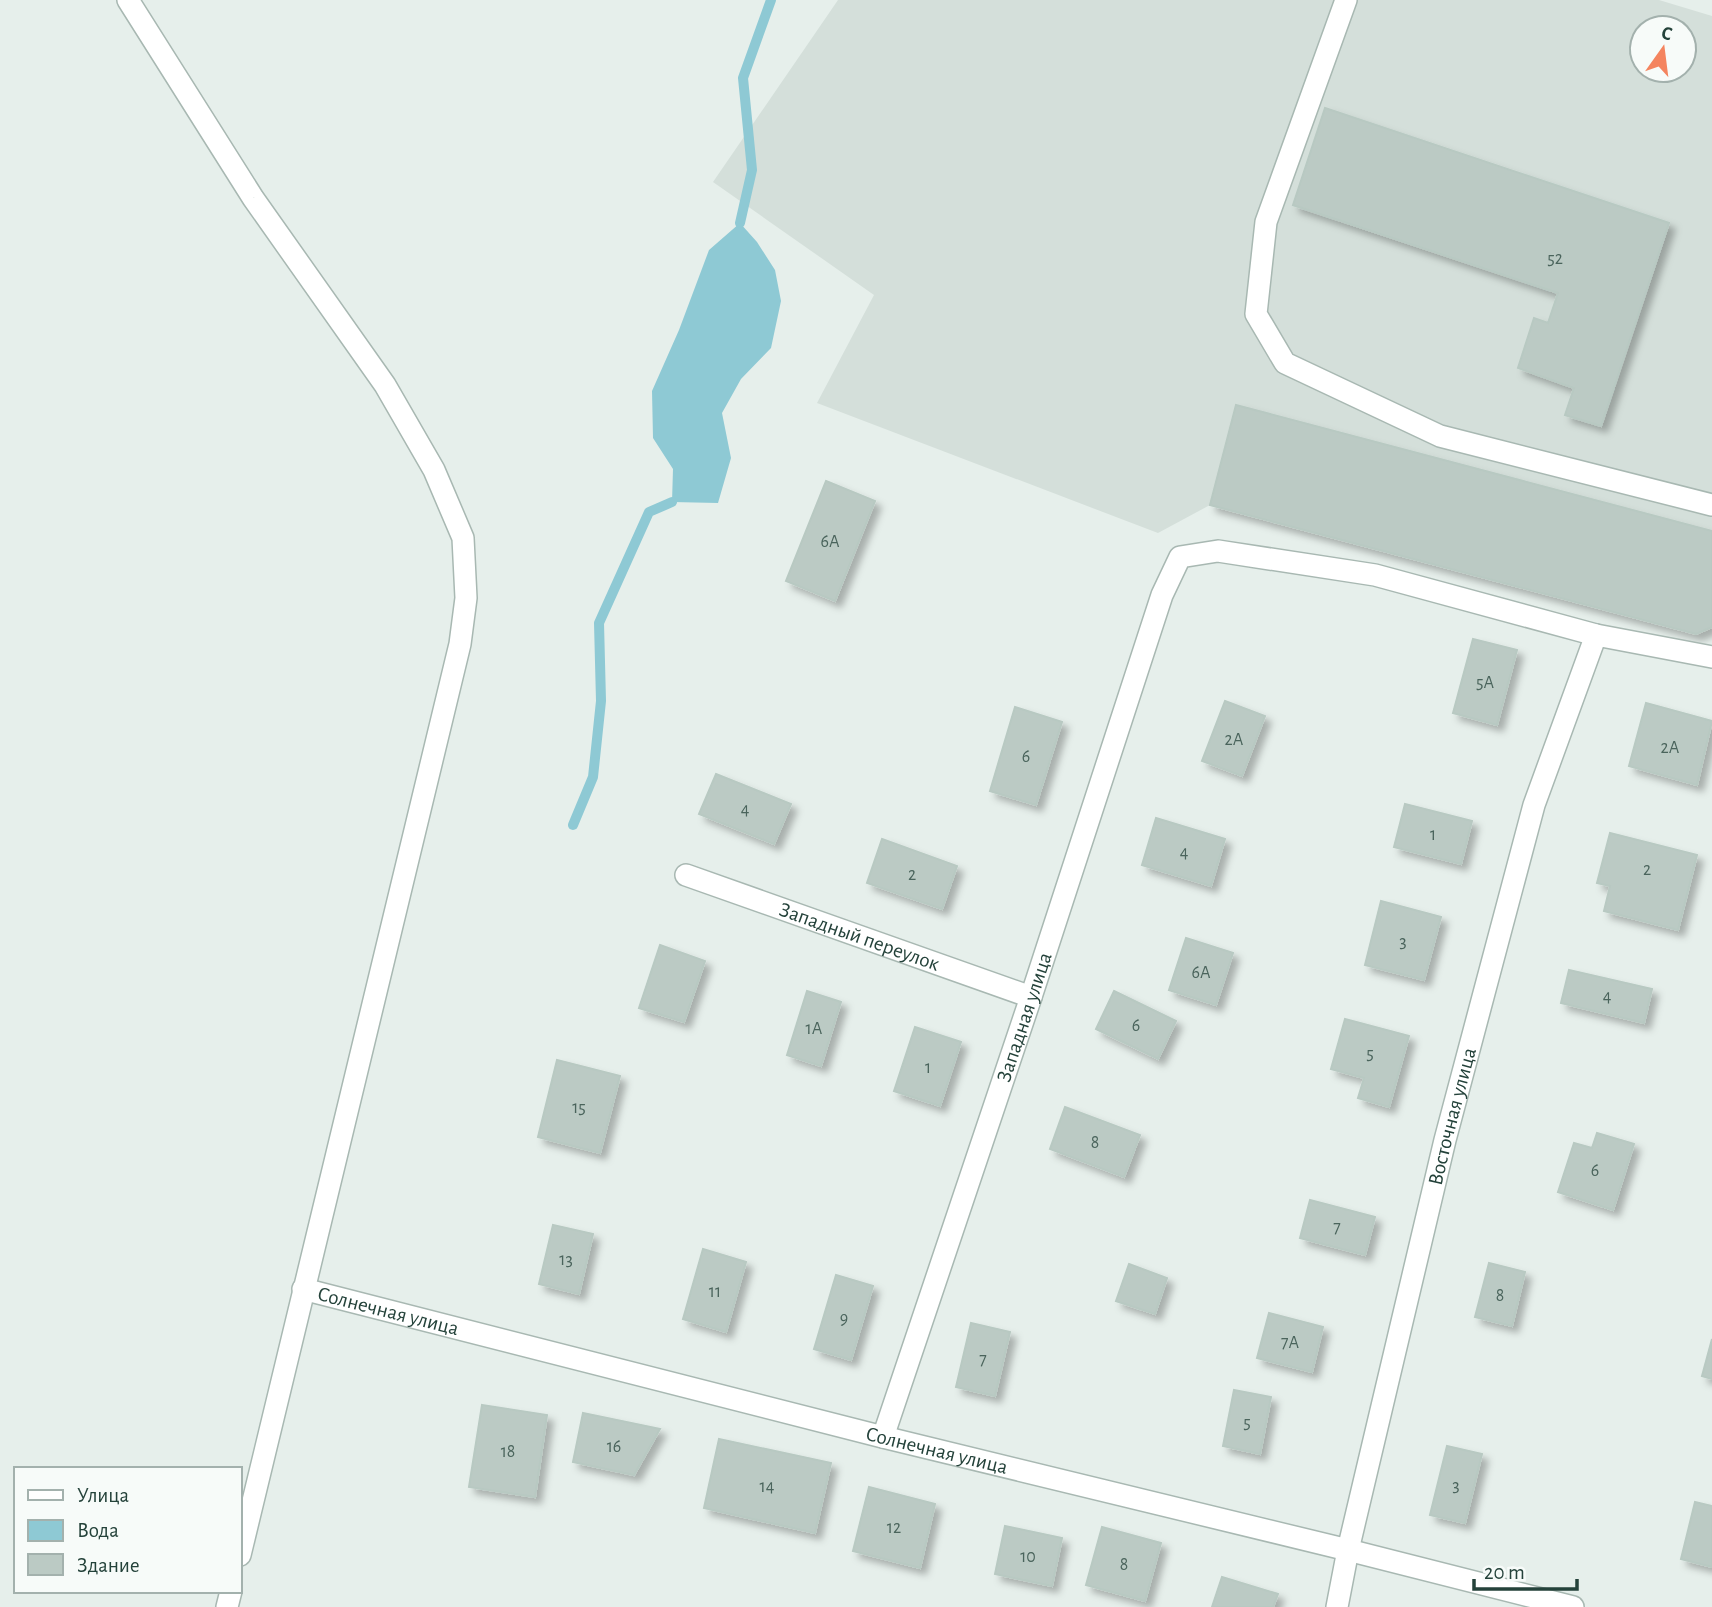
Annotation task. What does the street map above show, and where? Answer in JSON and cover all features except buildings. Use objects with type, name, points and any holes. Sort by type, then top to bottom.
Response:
[{"type":"street","points":[[128,0],[253,198],[385,385],[434,470],[463,538],[466,598],[460,645],[242,1547]]},
{"type":"street","points":[[1346,0],[1266,222],[1256,314],[1285,363],[1440,436],[1712,505]]},
{"type":"street","name":"Западная улица","points":[[883,1437],[1162,595],[1180,557],[1218,551],[1375,575],[1596,635]]},
{"type":"street","points":[[1596,635],[1712,657]]},
{"type":"street","name":"Восточная улица","points":[[1337,1607],[1348,1550],[1445,1140],[1534,805],[1596,635]]},
{"type":"street","name":"Западный переулок","points":[[686,875],[1031,997]]},
{"type":"street","name":"Солнечная улица","points":[[303,1289],[883,1437],[1573,1607]]},
{"type":"shaded area","points":[[838,0],[1659,0],[1712,16],[1712,627],[1696,634],[1210,505],[1158,533],[817,403],[874,295],[713,182]]},
{"type":"water","points":[[740,223],[757,242],[775,270],[781,301],[771,348],[741,379],[722,413],[731,458],[718,503],[672,502],[673,469],[653,438],[652,391],[679,330],[709,250]]},
{"type":"waterway","points":[[740,223],[752,170],[743,78],[771,0]]},
{"type":"waterway","points":[[573,825],[593,777],[601,701],[599,623],[649,512],[672,502]]}]
